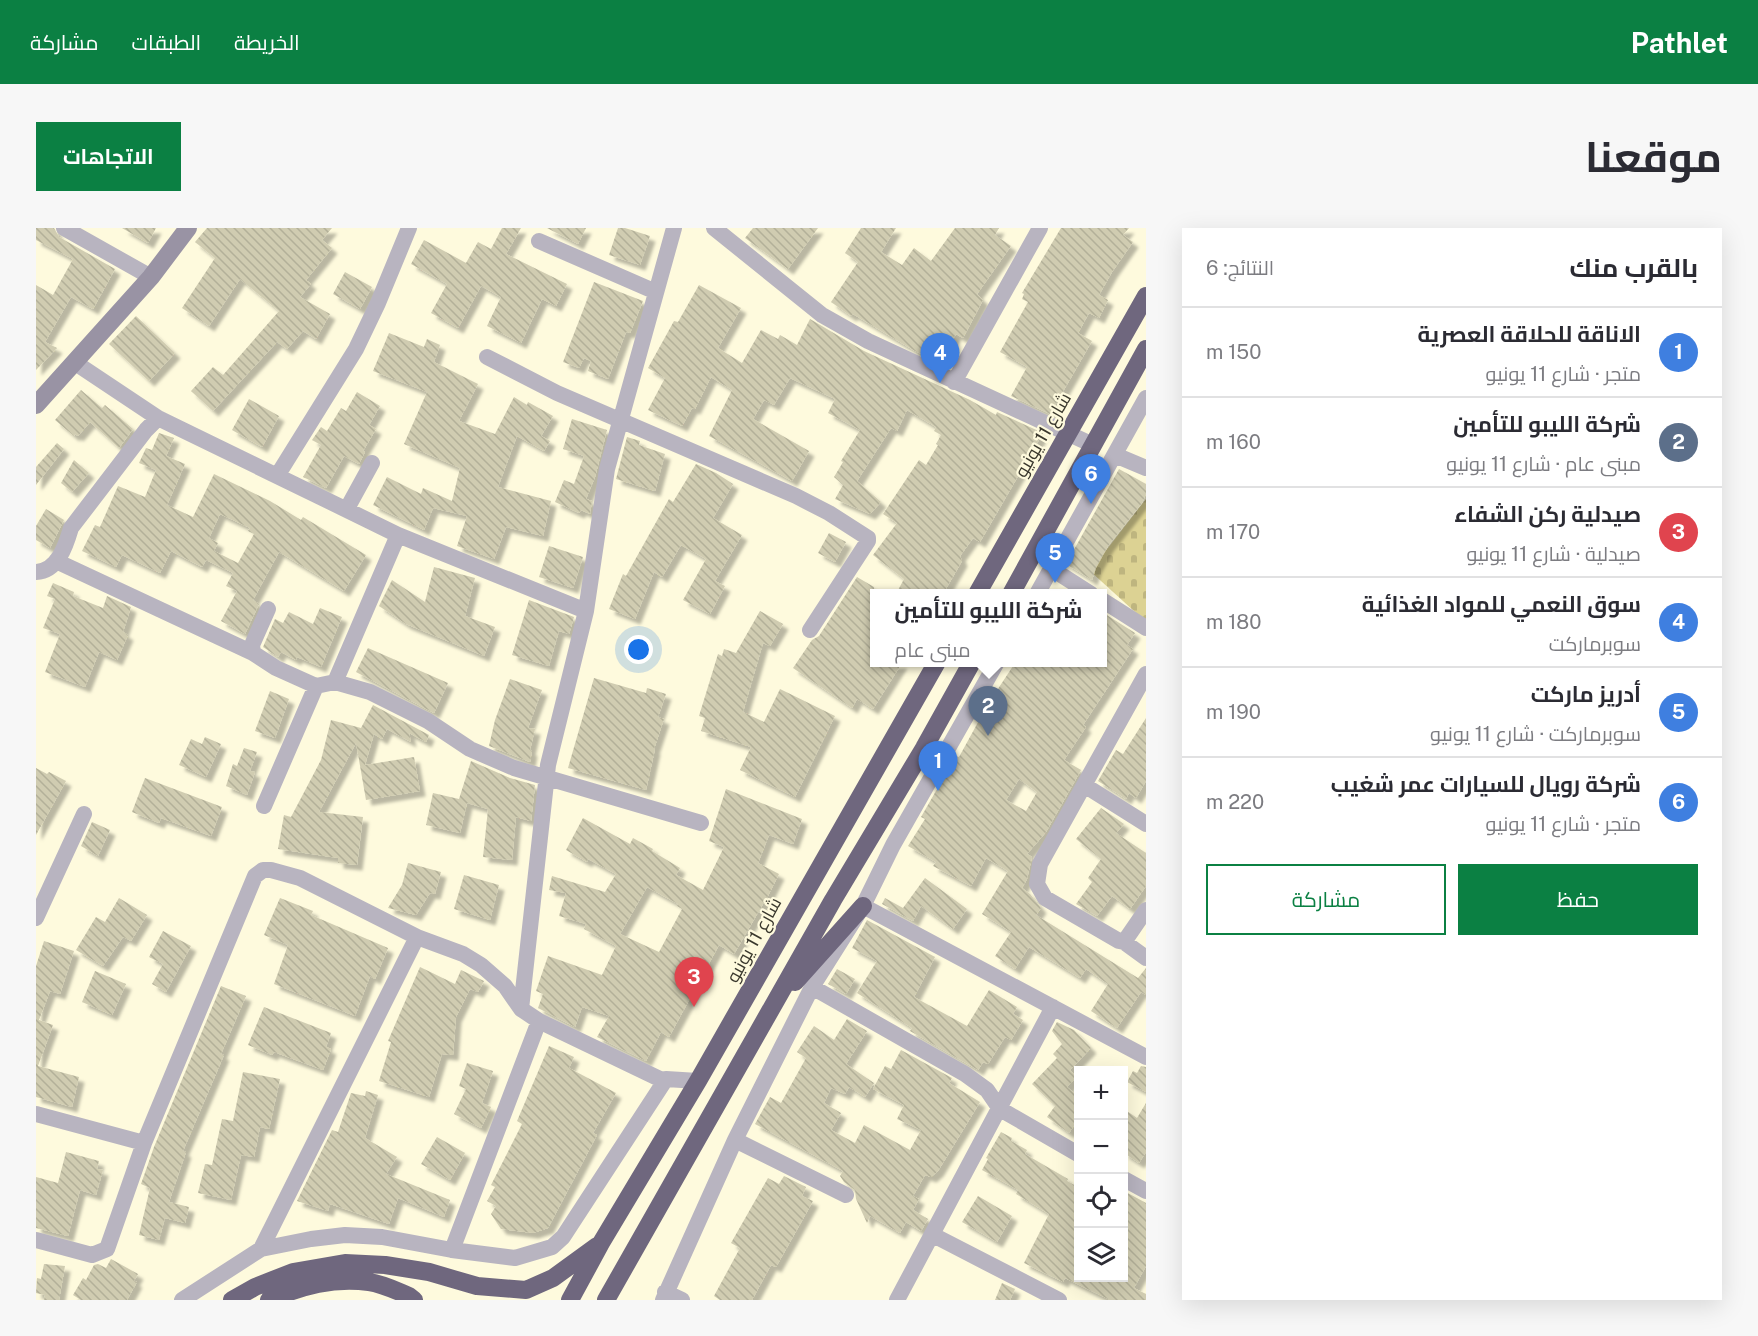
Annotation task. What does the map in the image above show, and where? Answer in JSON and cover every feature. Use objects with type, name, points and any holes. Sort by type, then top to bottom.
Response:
[{"type":"highway","name":"شارع 11 يونيو","points":[[980,589],[1146,296]]},
{"type":"highway","points":[[1014,589],[1146,349]]},
{"type":"highway","name":"شارع 11 يونيو","points":[[570,1300],[935,667]]},
{"type":"highway","points":[[606,1300],[833,900],[970,667]]},
{"type":"highway","points":[[770,1010],[863,906]]},
{"type":"highway","points":[[232,1300],[255,1287],[293,1272],[345,1263],[385,1265],[429,1272],[477,1286],[526,1290],[553,1278],[601,1243]]},
{"type":"highway","points":[[429,1272],[490,1300]]},
{"type":"highway","points":[[269,1300],[333,1280],[371,1282],[414,1300]]},
{"type":"street","points":[[64,228],[151,277]]},
{"type":"street","points":[[36,405],[151,277],[188,228]]},
{"type":"street","points":[[277,476],[356,349],[409,228]]},
{"type":"street","points":[[521,1009],[548,765],[586,611],[608,469],[674,228]]},
{"type":"street","points":[[714,228],[822,315],[868,341],[1093,445]]},
{"type":"street","points":[[954,382],[1034,230]]},
{"type":"street","points":[[539,241],[656,292]]},
{"type":"street","points":[[487,357],[557,393],[796,496],[829,513],[868,538],[810,630]]},
{"type":"street","points":[[74,362],[158,418],[398,535],[586,611]]},
{"type":"street","points":[[1040,589],[1146,398]]},
{"type":"street","points":[[36,572],[47,570],[56,561],[66,546],[71,528],[146,430],[158,418]]},
{"type":"street","points":[[1115,455],[1146,468]]},
{"type":"street","points":[[349,511],[349,505],[372,463]]},
{"type":"street","points":[[335,682],[398,535]]},
{"type":"street","points":[[56,561],[253,653],[276,668],[316,686],[335,682],[370,692],[428,721],[470,749],[514,768],[701,823]]},
{"type":"street","points":[[1052,569],[1083,589]]},
{"type":"street","points":[[1107,603],[1146,628]]},
{"type":"street","points":[[253,653],[252,645],[268,609]]},
{"type":"street","points":[[682,1300],[664,1296],[735,1140],[812,987],[863,906],[893,845],[995,667]]},
{"type":"street","points":[[1146,674],[1040,864],[1037,884],[1045,898],[1112,938],[1124,942],[1146,958]]},
{"type":"street","points":[[264,806],[316,686]]},
{"type":"street","points":[[1084,785],[1146,824]]},
{"type":"street","points":[[36,918],[84,814]]},
{"type":"street","points":[[36,1240],[92,1255],[108,1249],[144,1143],[255,876],[263,870],[300,878],[417,938],[463,954],[481,964],[505,986],[521,1009],[539,1021],[664,1081]]},
{"type":"street","points":[[863,906],[1144,1053]]},
{"type":"street","points":[[1124,942],[1146,910]]},
{"type":"street","points":[[261,1249],[417,938]]},
{"type":"street","points":[[812,987],[965,1074],[987,1090],[1000,1109],[1074,1152]]},
{"type":"street","points":[[897,1300],[1053,1007]]},
{"type":"street","points":[[452,1250],[539,1021]]},
{"type":"street","points":[[182,1300],[261,1249],[310,1239],[345,1235],[382,1237],[452,1250],[515,1258],[552,1246],[563,1237],[664,1081],[669,1078],[698,1081]]},
{"type":"street","points":[[36,1114],[144,1143]]},
{"type":"street","points":[[735,1140],[846,1195]]},
{"type":"street","points":[[1128,1181],[1146,1191]]},
{"type":"street","points":[[933,1235],[1059,1300]]},
{"type":"green space","points":[[1146,499],[1146,622],[1090,571]]},
{"type":"building","points":[[36,228],[54,228],[59,237],[115,269],[93,309],[71,297],[45,342],[57,348],[36,370],[36,285],[53,295],[73,259],[36,240]]},
{"type":"building","points":[[122,228],[156,228],[148,243]]},
{"type":"building","points":[[207,228],[332,228],[322,240],[332,248],[306,280],[311,284],[300,297],[330,314],[316,339],[303,331],[287,349],[277,342],[213,411],[191,391],[213,367],[223,375],[279,311],[240,279],[209,326],[182,308],[215,258],[195,242]]},
{"type":"building","points":[[502,228],[521,228],[506,254],[567,284],[556,306],[542,299],[521,343],[487,326],[501,297],[481,286],[458,328],[431,313],[447,284],[411,264],[424,240],[466,263],[478,242],[491,249]]},
{"type":"building","points":[[547,228],[586,228],[578,244]]},
{"type":"building","points":[[618,228],[650,236],[640,265],[609,255]]},
{"type":"building","points":[[753,228],[818,228],[788,269],[745,238]]},
{"type":"building","points":[[861,228],[896,228],[881,252],[902,265],[914,248],[931,261],[955,228],[999,228],[995,235],[1011,246],[977,294],[983,300],[963,338],[956,334],[939,362],[915,351],[853,314],[851,316],[831,302],[858,262],[845,253]]},
{"type":"building","points":[[1061,228],[1129,228],[1123,235],[1133,242],[1099,295],[1108,300],[1099,318],[1089,313],[1078,333],[1092,341],[1050,414],[1011,396],[1027,367],[1000,352],[1028,302],[1022,299],[1024,294],[1022,293]]},
{"type":"building","points":[[345,272],[372,287],[360,309],[333,294]]},
{"type":"building","points":[[594,282],[643,301],[630,333],[626,332],[608,379],[588,371],[591,361],[584,358],[579,368],[563,362]]},
{"type":"building","points":[[699,285],[741,308],[718,348],[742,363],[761,330],[778,339],[780,335],[797,345],[810,319],[864,351],[970,400],[996,415],[997,412],[1043,433],[980,542],[973,538],[960,556],[962,561],[946,589],[899,589],[904,579],[873,555],[897,523],[883,514],[919,460],[926,465],[938,445],[936,444],[941,435],[934,431],[936,427],[907,410],[897,431],[891,428],[857,481],[881,502],[870,514],[835,499],[843,485],[834,477],[860,430],[828,413],[835,399],[790,378],[774,405],[764,400],[753,419],[809,451],[792,481],[709,436],[732,390],[711,377],[695,409],[692,408],[682,426],[648,410],[665,378],[648,368],[674,321],[678,322]]},
{"type":"building","points":[[136,316],[175,353],[149,381],[109,344]]},
{"type":"building","points":[[389,333],[424,347],[427,339],[440,345],[434,362],[478,384],[459,421],[495,434],[514,397],[553,416],[541,436],[550,441],[544,451],[517,436],[498,487],[551,501],[543,536],[506,527],[494,559],[457,546],[467,516],[433,508],[424,530],[373,505],[387,477],[421,494],[423,488],[452,501],[460,468],[404,444],[427,392],[373,371]]},
{"type":"building","points":[[81,390],[102,408],[105,405],[133,429],[119,448],[90,422],[78,436],[75,434],[74,436],[55,420]]},
{"type":"building","points":[[357,392],[380,406],[369,425],[376,429],[363,451],[365,452],[359,464],[344,456],[326,488],[303,477],[321,445],[312,440],[321,427],[327,431],[341,408],[346,411]]},
{"type":"building","points":[[249,399],[279,416],[262,447],[232,430]]},
{"type":"building","points":[[572,419],[607,430],[595,477],[586,499],[592,501],[590,514],[581,510],[579,513],[555,502],[564,480],[574,484],[584,456],[563,449]]},
{"type":"building","points":[[159,433],[174,438],[166,456],[185,464],[167,505],[193,517],[214,474],[270,501],[301,520],[303,517],[366,555],[344,591],[279,552],[253,600],[259,604],[245,634],[221,621],[237,591],[226,586],[233,573],[206,560],[202,567],[171,551],[160,573],[122,555],[116,567],[82,551],[95,525],[100,527],[118,486],[145,497],[156,470],[139,463],[146,448],[152,450]],"holes":[[[220,514],[250,528],[248,531],[254,534],[238,563],[214,551],[218,543],[209,538]]]},
{"type":"building","points":[[627,437],[640,441],[639,445],[665,454],[655,491],[616,479]]},
{"type":"building","points":[[57,443],[64,449],[36,485],[36,467]]},
{"type":"building","points":[[74,460],[89,473],[72,492],[61,483]]},
{"type":"building","points":[[696,464],[733,484],[713,518],[742,535],[715,581],[725,586],[710,614],[683,600],[706,559],[681,545],[662,577],[654,572],[635,619],[609,609],[623,574],[626,576],[669,499],[673,502]]},
{"type":"building","points":[[1119,469],[1146,484],[1146,494],[1142,503],[1108,546],[1092,580],[1066,564]]},
{"type":"building","points":[[46,509],[64,520],[50,548],[36,540],[36,526]]},
{"type":"building","points":[[829,533],[846,542],[835,562],[818,553]]},
{"type":"building","points":[[549,546],[583,557],[573,588],[539,577]]},
{"type":"building","points":[[434,567],[475,578],[465,616],[495,627],[484,656],[406,624],[379,606],[392,580],[425,602]]},
{"type":"building","points":[[857,577],[874,587],[870,589],[870,667],[899,667],[873,709],[857,699],[852,708],[793,668],[812,640],[819,636]]},
{"type":"building","points":[[53,583],[74,592],[73,596],[103,608],[107,596],[131,607],[123,632],[128,635],[117,660],[99,652],[85,687],[45,672],[60,634],[43,628],[55,599],[47,596]]},
{"type":"building","points":[[529,600],[574,617],[569,634],[559,631],[549,666],[512,655]]},
{"type":"building","points":[[320,608],[342,617],[321,667],[297,657],[296,660],[281,652],[278,657],[263,647],[275,619],[283,623],[289,612],[313,624]]},
{"type":"building","points":[[760,611],[783,624],[770,646],[763,643],[743,712],[764,722],[780,689],[835,716],[795,797],[740,770],[751,747],[701,731],[705,718],[699,716],[718,654],[722,656],[724,649],[736,653]]},
{"type":"building","points":[[1107,615],[1135,633],[1127,645],[1133,649],[1083,725],[1086,727],[1064,760],[1081,770],[1046,832],[1027,854],[1032,857],[1027,879],[1022,888],[1041,908],[1036,915],[1138,978],[1146,968],[1146,995],[1141,992],[1117,1028],[1091,1011],[1108,984],[1086,969],[1080,978],[1029,947],[1015,969],[995,956],[1011,932],[982,914],[1008,871],[986,858],[971,886],[933,866],[936,862],[908,846],[925,819],[921,817],[956,756],[959,757],[988,704],[1012,667],[1107,667]],"holes":[[[1019,779],[1037,792],[1026,811],[1006,800]]]},
{"type":"building","points":[[368,648],[448,683],[434,713],[356,672]]},
{"type":"building","points":[[594,678],[646,693],[647,688],[666,694],[658,717],[664,719],[654,749],[646,790],[568,768]]},
{"type":"building","points":[[510,679],[542,690],[528,728],[535,729],[530,762],[489,746],[495,720]]},
{"type":"building","points":[[270,691],[289,699],[275,738],[255,731]]},
{"type":"building","points":[[373,705],[429,735],[426,742],[409,733],[411,742],[387,729],[382,739],[374,734],[365,765],[414,757],[420,791],[366,800],[356,743],[319,812],[363,817],[357,865],[338,863],[338,858],[278,849],[284,815],[291,817],[321,760],[331,720],[361,728]]},
{"type":"building","points":[[1146,718],[1146,781],[1136,798],[1129,793],[1126,799],[1098,781],[1116,750],[1123,754]]},
{"type":"building","points":[[205,737],[221,744],[206,777],[179,765],[191,739],[202,744]]},
{"type":"building","points":[[244,748],[257,752],[250,771],[255,772],[247,795],[226,786],[233,764],[237,766]]},
{"type":"building","points":[[471,761],[510,778],[535,785],[531,821],[516,817],[512,860],[483,857],[488,809],[467,803],[460,833],[426,825],[433,793],[459,799]]},
{"type":"building","points":[[36,768],[66,781],[36,835]]},
{"type":"building","points":[[145,778],[222,807],[211,836],[161,818],[159,823],[132,812]]},
{"type":"building","points":[[726,789],[802,819],[793,844],[769,835],[758,863],[779,874],[764,904],[734,954],[719,945],[669,1037],[661,1032],[646,1061],[597,1037],[609,1016],[582,1007],[575,1027],[538,1008],[543,994],[536,991],[548,956],[602,975],[616,946],[584,929],[586,924],[559,916],[566,893],[549,890],[552,876],[605,892],[616,874],[566,850],[583,818],[630,844],[633,838],[653,849],[652,851],[680,868],[676,875],[703,890],[724,847],[709,841]],"holes":[[[647,887],[678,904],[677,906],[682,909],[659,952],[620,934]]]},
{"type":"building","points":[[1101,808],[1124,824],[1116,833],[1146,853],[1146,886],[1130,909],[1112,896],[1097,916],[1076,904],[1092,882],[1088,878],[1101,859],[1076,839]]},
{"type":"building","points":[[92,822],[110,830],[98,856],[81,846]]},
{"type":"building","points":[[408,863],[441,872],[435,894],[430,893],[416,915],[388,908],[402,885]]},
{"type":"building","points":[[464,875],[499,885],[490,920],[454,909]]},
{"type":"building","points":[[925,878],[967,909],[953,929],[921,906],[913,921],[882,904],[885,898],[903,908]]},
{"type":"building","points":[[119,898],[147,915],[131,941],[123,937],[103,966],[76,950],[96,917],[105,922]]},
{"type":"building","points":[[280,898],[313,911],[311,915],[388,948],[375,979],[370,976],[355,1016],[274,984],[288,945],[264,935]]},
{"type":"building","points":[[867,920],[935,957],[914,997],[967,1026],[989,990],[1017,1007],[1013,1014],[1023,1020],[1011,1040],[1005,1037],[988,1064],[983,1062],[978,1070],[910,1031],[912,1028],[857,993],[877,961],[852,948]]},
{"type":"building","points":[[163,931],[191,946],[166,992],[152,984],[163,964],[149,957]]},
{"type":"building","points":[[44,941],[74,951],[60,994],[50,991],[39,1020],[53,1025],[38,1066],[79,1077],[72,1107],[36,1097],[36,966]]},
{"type":"building","points":[[420,967],[455,984],[461,970],[484,981],[478,992],[470,989],[456,1017],[453,1055],[442,1054],[429,1097],[379,1081],[391,1042],[388,1041]]},
{"type":"building","points":[[837,969],[855,979],[846,994],[828,984]]},
{"type":"building","points":[[95,971],[126,984],[112,1015],[82,1002]]},
{"type":"building","points":[[221,986],[246,996],[221,1054],[224,1055],[183,1151],[186,1152],[169,1202],[189,1207],[185,1223],[165,1218],[159,1240],[139,1235],[150,1188],[141,1184],[154,1147]]},
{"type":"building","points":[[264,1007],[331,1033],[326,1047],[331,1049],[323,1070],[274,1052],[272,1055],[248,1045]]},
{"type":"building","points":[[847,1019],[867,1031],[846,1064],[874,1083],[865,1097],[849,1087],[845,1094],[831,1088],[824,1103],[841,1113],[831,1130],[855,1143],[864,1125],[910,1150],[921,1130],[897,1119],[904,1105],[873,1089],[885,1066],[891,1069],[901,1050],[952,1078],[949,1083],[980,1102],[938,1171],[931,1177],[925,1175],[913,1196],[919,1199],[913,1210],[928,1219],[921,1231],[906,1222],[900,1233],[870,1216],[867,1223],[856,1199],[855,1190],[840,1176],[843,1171],[755,1124],[770,1097],[781,1103],[806,1058],[797,1052],[814,1026],[834,1040]]},
{"type":"building","points":[[1057,1022],[1074,1030],[1091,1048],[1070,1070],[1074,1074],[1074,1080],[1067,1087],[1074,1093],[1074,1126],[1069,1133],[1047,1117],[1055,1106],[1032,1084],[1057,1058],[1053,1054],[1062,1044],[1052,1031]]},
{"type":"building","points":[[549,1046],[574,1057],[569,1068],[616,1093],[593,1133],[597,1135],[548,1228],[533,1233],[501,1229],[491,1214],[496,1206],[487,1201],[495,1187],[491,1185],[522,1124],[517,1121]]},
{"type":"building","points":[[467,1063],[493,1071],[482,1103],[491,1107],[481,1128],[454,1114],[466,1089],[459,1086]]},
{"type":"building","points":[[1141,1066],[1146,1067],[1146,1092],[1128,1083],[1133,1071],[1137,1073]]},
{"type":"building","points":[[243,1072],[280,1079],[269,1129],[260,1127],[254,1157],[241,1155],[231,1200],[198,1193],[205,1164],[212,1165],[222,1119],[233,1121]]},
{"type":"building","points":[[366,1091],[378,1095],[365,1138],[397,1157],[386,1174],[450,1200],[444,1217],[398,1198],[389,1224],[330,1204],[328,1211],[297,1201],[332,1130],[338,1132],[351,1093],[365,1096]]},
{"type":"building","points":[[1146,1103],[1146,1152],[1139,1163],[1128,1156],[1128,1112],[1137,1118]]},
{"type":"building","points":[[1001,1132],[1027,1150],[1025,1154],[1074,1185],[1074,1282],[1128,1282],[1128,1193],[1146,1203],[1146,1266],[1134,1288],[1146,1294],[1146,1300],[1110,1300],[1065,1278],[1063,1282],[1024,1263],[1049,1214],[1016,1194],[1018,1190],[982,1170],[988,1159],[986,1158]]},
{"type":"building","points":[[437,1137],[465,1153],[450,1180],[421,1164]]},
{"type":"building","points":[[66,1152],[99,1161],[97,1169],[103,1170],[96,1195],[80,1190],[68,1236],[36,1228],[36,1177],[58,1183]]},
{"type":"building","points":[[784,1176],[806,1187],[802,1196],[813,1201],[776,1267],[771,1265],[752,1300],[720,1300],[714,1296],[740,1248],[731,1243],[768,1178],[779,1184]]},
{"type":"building","points":[[978,1196],[1012,1216],[997,1242],[962,1222]]},
{"type":"building","points":[[111,1259],[138,1274],[134,1281],[137,1282],[127,1300],[81,1300],[73,1295],[83,1278],[86,1280],[94,1265],[98,1264],[106,1268]]},
{"type":"building","points":[[44,1264],[65,1266],[59,1300],[44,1300],[45,1295],[36,1293],[37,1278],[41,1279]]},
{"type":"building","points":[[1002,1283],[1015,1289],[1010,1300],[995,1300]]},
{"type":"place","name":"سوق النعمي للمواد الغذائية","points":[[940,383]]},
{"type":"place","name":"شركة رويال للسيارات عمر شغيب","points":[[1091,504]]},
{"type":"place","name":"أدريز ماركت","points":[[1055,583]]},
{"type":"place","name":"شركة الليبو للتأمين","points":[[988,736]]},
{"type":"place","name":"الاناقة للحلاقة العصرية","points":[[938,791]]},
{"type":"place","name":"صيدلية ركن الشفاء","points":[[694,1007]]}]
